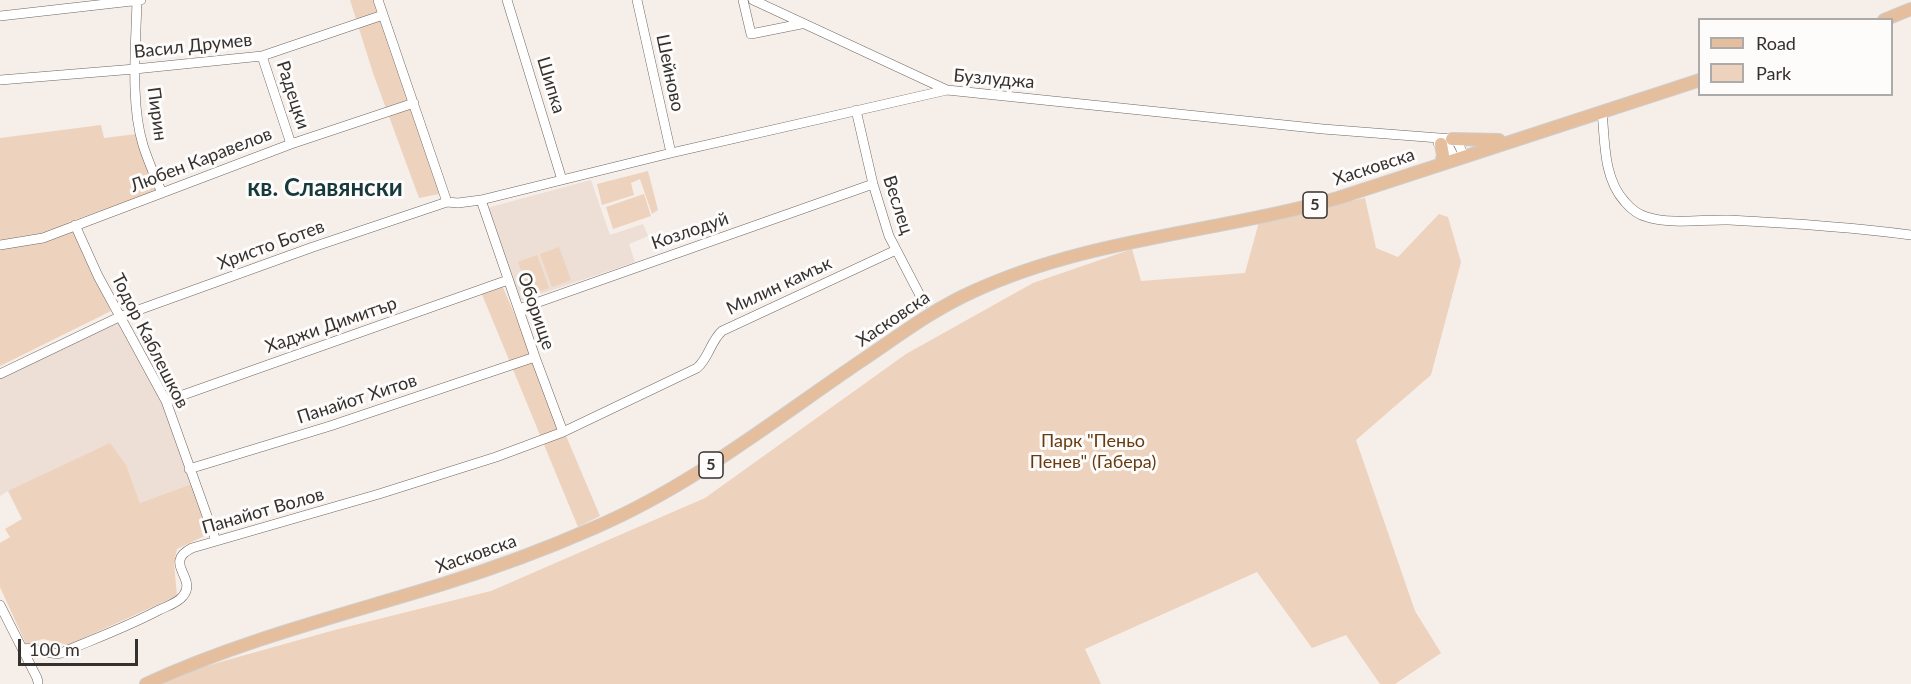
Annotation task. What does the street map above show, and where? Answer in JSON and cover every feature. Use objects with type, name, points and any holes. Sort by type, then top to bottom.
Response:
[{"type":"main road","points":[[1889,18],[1911,9]]},
{"type":"main road","name":"Хасковска","points":[[146,684],[227,651],[446,584],[541,551],[654,500],[781,419],[915,324],[974,291],[1043,264],[1116,244],[1305,208],[1698,81]]},
{"type":"main road","points":[[1441,164],[1441,141],[1521,138]]},
{"type":"street","name":"Пирин","points":[[137,0],[135,69],[137,116],[142,144],[162,193]]},
{"type":"street","points":[[0,16],[141,0]]},
{"type":"street","points":[[378,0],[447,202]]},
{"type":"street","name":"Шипка","points":[[507,0],[562,180]]},
{"type":"street","name":"Шейново","points":[[637,0],[671,153]]},
{"type":"street","points":[[743,0],[751,34],[801,24]]},
{"type":"street","points":[[753,0],[946,90]]},
{"type":"street","name":"Васил Друмев","points":[[0,80],[262,56],[383,15]]},
{"type":"street","name":"Радецки","points":[[262,56],[291,144]]},
{"type":"street","name":"Бузлуджа","points":[[562,180],[946,90],[1441,141]]},
{"type":"street","name":"Любен Каравелов","points":[[0,245],[43,238],[291,144],[414,104]]},
{"type":"street","name":"Веслец","points":[[856,110],[886,228],[924,303]]},
{"type":"street","points":[[1602,111],[1606,157],[1612,182],[1625,202],[1634,211],[1647,217],[1675,220],[1793,222],[1911,234]]},
{"type":"street","points":[[1441,141],[1460,158]]},
{"type":"street","name":"Христо Ботев","points":[[0,374],[119,317],[313,247],[447,202],[481,200],[562,180]]},
{"type":"street","name":"Козлодуй","points":[[519,309],[873,184]]},
{"type":"street","name":"Оборище","points":[[481,200],[563,432]]},
{"type":"street","name":"Тодор Каблешков","points":[[75,225],[119,317],[166,401],[216,541]]},
{"type":"street","name":"Милин камък","points":[[563,432],[697,368],[705,361],[713,341],[722,331],[896,250]]},
{"type":"street","name":"Хаджи Димитър","points":[[166,401],[508,280]]},
{"type":"street","name":"Панайот Хитов","points":[[189,470],[330,426],[535,357]]},
{"type":"street","name":"Панайот Волов","points":[[22,649],[37,648],[54,654],[61,653],[144,618],[176,601],[184,595],[186,589],[179,557],[183,552],[192,548],[427,479],[563,432]]},
{"type":"street","points":[[0,605],[38,682]]},
{"type":"shaded area","points":[[591,180],[610,235],[643,224],[648,236],[629,244],[635,262],[520,301],[487,208]]},
{"type":"shaded area","points":[[116,320],[161,397],[194,483],[140,503],[126,466],[8,491],[0,496],[0,377]]},
{"type":"green space","points":[[350,0],[379,0],[444,193],[419,198],[373,73]]},
{"type":"green space","points":[[101,125],[104,138],[137,134],[140,150],[156,191],[69,222],[111,311],[0,366],[0,138]]},
{"type":"green space","points":[[648,171],[658,210],[652,214],[640,179],[631,183],[634,195],[602,205],[597,184]]},
{"type":"green space","points":[[644,194],[651,216],[613,229],[606,207]]},
{"type":"green space","name":"Парк \"Пеньо Пенев\" (Габера)","points":[[1365,198],[1376,248],[1398,257],[1439,214],[1448,217],[1461,262],[1431,375],[1356,440],[1415,611],[1441,653],[1395,684],[1380,684],[1346,635],[1312,648],[1257,572],[1085,649],[1101,684],[163,684],[199,668],[331,631],[491,591],[705,498],[906,354],[1033,283],[1132,249],[1141,281],[1245,273],[1259,222],[1277,216]]},
{"type":"green space","points":[[559,247],[571,280],[552,287],[540,254]]},
{"type":"green space","points":[[537,255],[549,288],[530,295],[518,262]]},
{"type":"green space","points":[[502,285],[600,516],[578,527],[481,292]]},
{"type":"green space","points":[[110,443],[126,465],[140,503],[194,483],[213,532],[177,549],[174,563],[177,596],[68,645],[43,639],[26,644],[0,587],[0,543],[10,537],[5,529],[22,519],[8,491]]},
{"type":"district","name":"кв. Славянски","points":[[325,188]]}]
